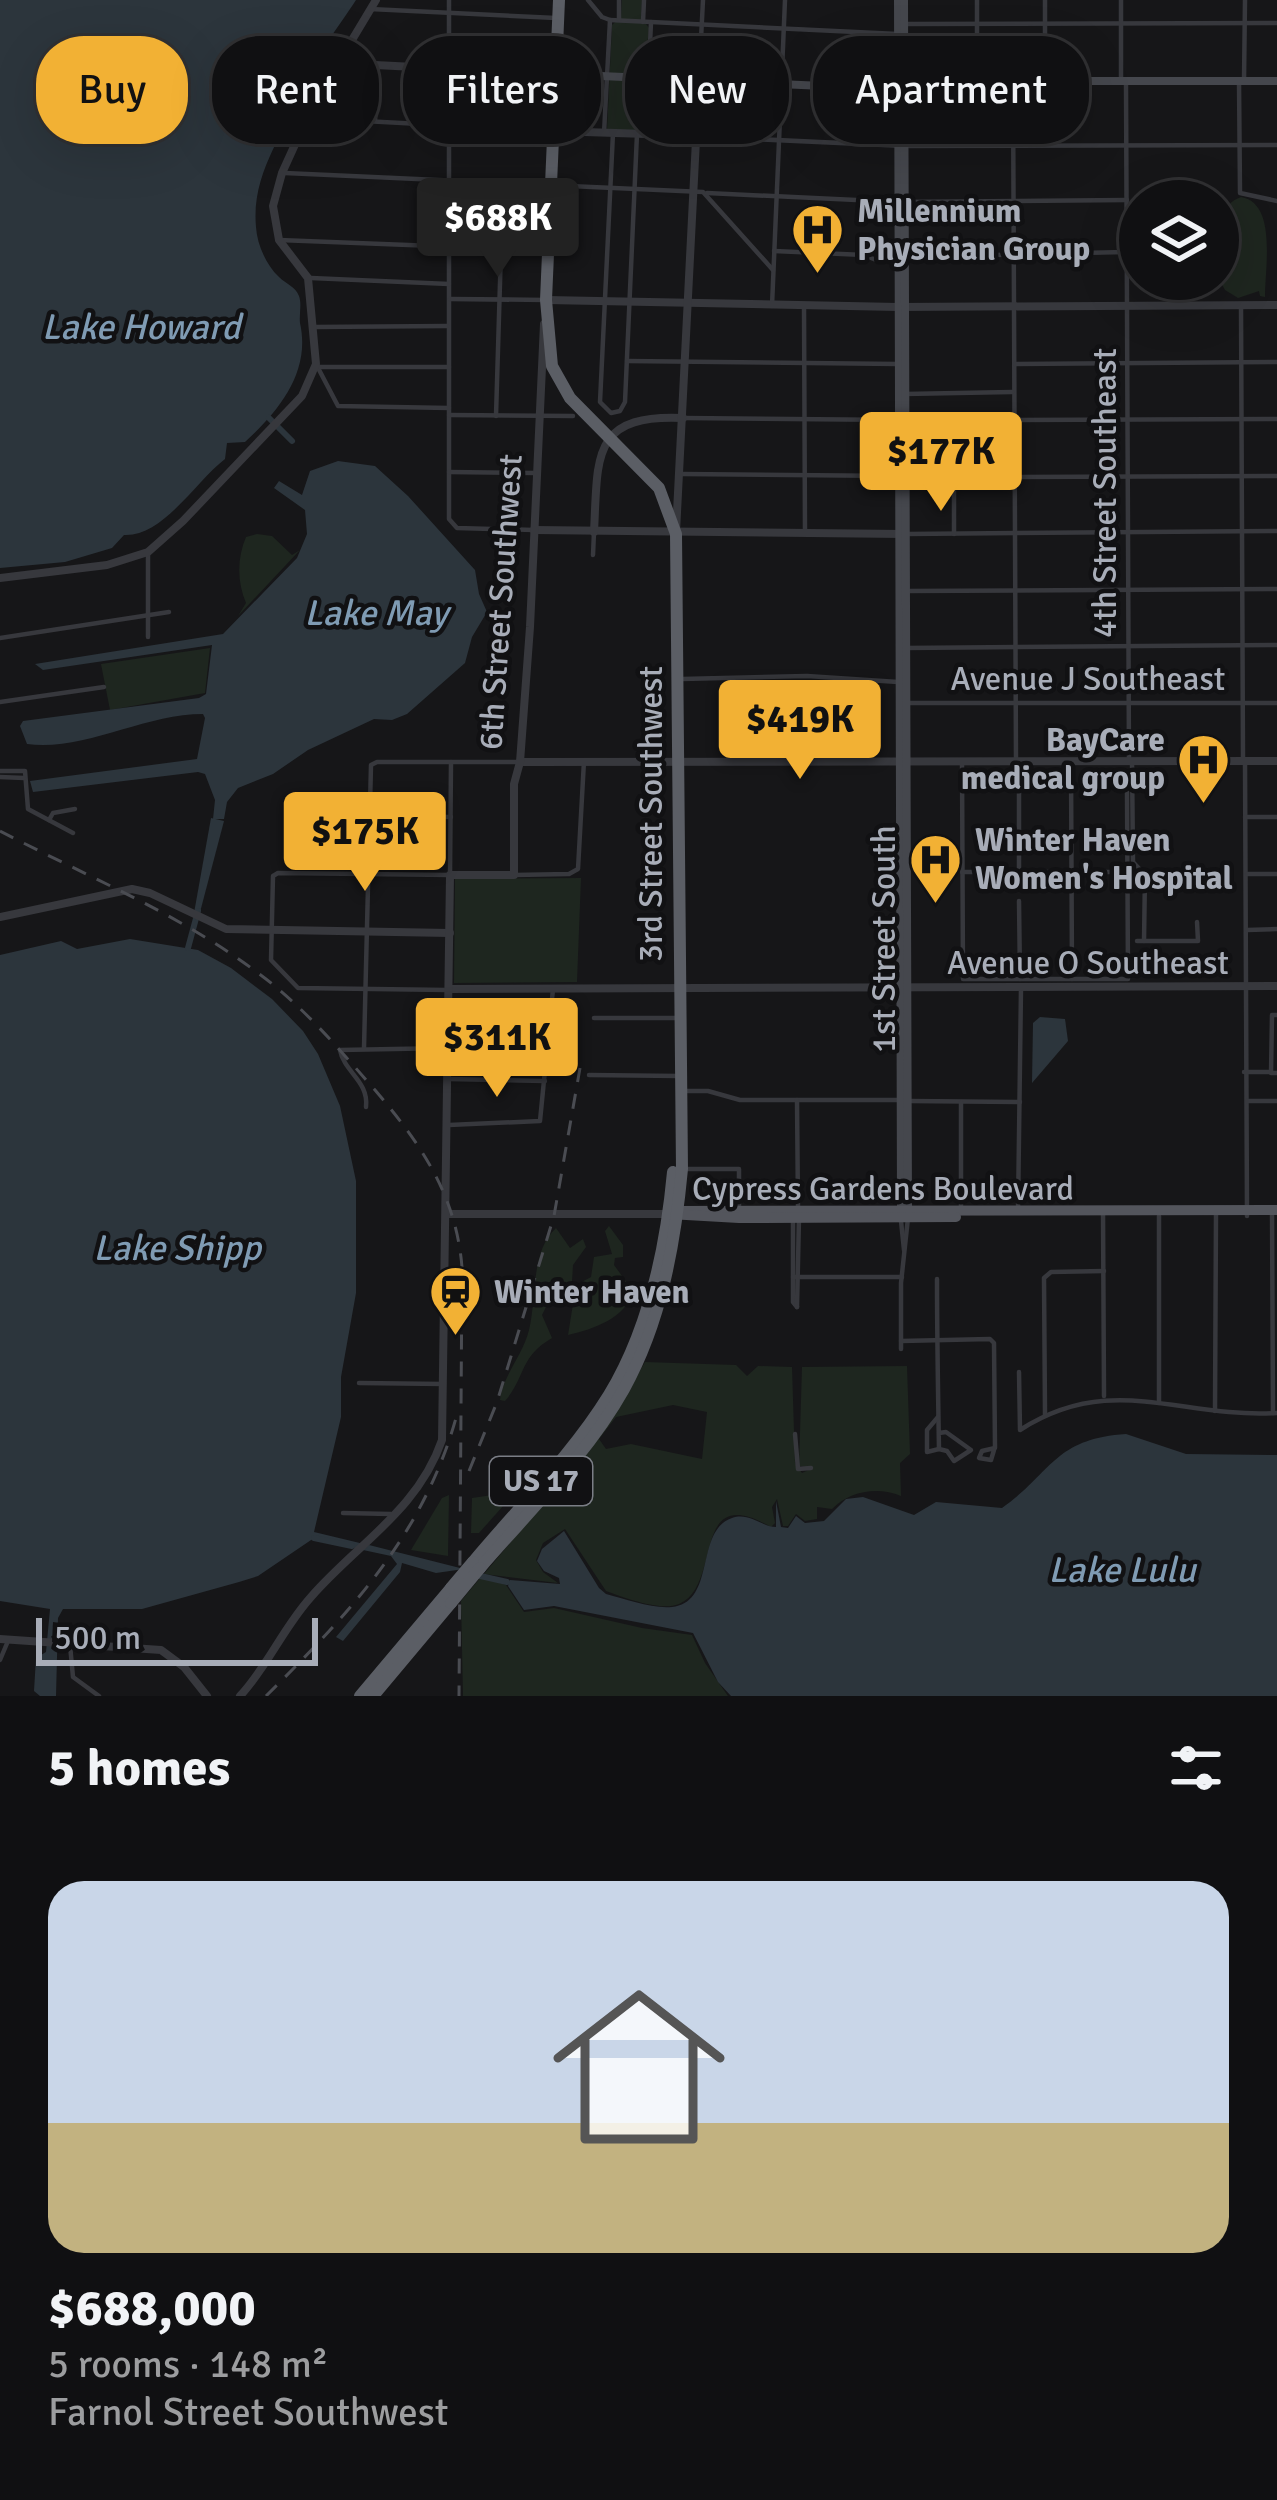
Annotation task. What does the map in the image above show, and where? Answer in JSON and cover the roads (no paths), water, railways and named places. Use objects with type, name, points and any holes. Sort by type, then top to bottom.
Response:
[{"type":"highway","name":"US 17","points":[[557,36],[559,0]]},
{"type":"highway","name":"6th Street Southwest","points":[[546,307],[553,144]]},
{"type":"highway","name":"US 17","points":[[546,307],[551,352],[563,389],[577,412],[659,488],[676,534]]},
{"type":"highway","name":"US 17","points":[[551,352],[577,412]]},
{"type":"highway","name":"3rd Street Southwest","points":[[674,1213],[680,1083],[676,534]]},
{"type":"highway","name":"3rd Street Southwest","points":[[674,1213],[682,1169],[679,1153]]},
{"type":"highway","name":"US 17","points":[[360,1696],[451,1588],[597,1430],[625,1388],[658,1304],[674,1213]]},
{"type":"highway","name":"US 17","points":[[373,1696],[451,1603],[476,1565]]},
{"type":"main road","name":"1st Street South","points":[[900,36],[901,0]]},
{"type":"main road","points":[[601,76],[625,77]]},
{"type":"main road","points":[[1089,81],[1277,81]]},
{"type":"main road","name":"1st Street South","points":[[901,146],[903,988],[908,1035],[904,1101]]},
{"type":"main road","name":"1st Street South","points":[[903,648],[899,682],[903,704]]},
{"type":"main road","name":"1st Street South","points":[[903,988],[905,1214]]},
{"type":"main road","points":[[900,1014],[908,1035]]},
{"type":"main road","name":"Cypress Gardens Boulevard","points":[[674,1213],[1158,1209],[1216,1213]]},
{"type":"main road","name":"Cypress Gardens Boulevard","points":[[988,1213],[1018,1210],[1132,1216],[1158,1209],[1275,1213]]},
{"type":"main road","name":"Cypress Gardens Boulevard","points":[[674,1213],[739,1210],[796,1215]]},
{"type":"street","points":[[448,36],[449,0]]},
{"type":"street","points":[[588,0],[610,20],[784,29],[1277,23]]},
{"type":"street","points":[[619,20],[620,0]]},
{"type":"street","points":[[644,0],[647,36]]},
{"type":"street","points":[[701,36],[703,0]]},
{"type":"street","points":[[784,36],[785,0]]},
{"type":"street","points":[[977,0],[977,36]]},
{"type":"street","points":[[1046,0],[1046,36]]},
{"type":"street","name":"4th Street Southeast","points":[[1121,0],[1127,180]]},
{"type":"street","points":[[1245,0],[1240,193],[1277,200]]},
{"type":"street","points":[[353,36],[373,5],[558,19]]},
{"type":"street","points":[[610,20],[610,188],[600,402],[613,413],[622,408],[627,361],[641,144]]},
{"type":"street","points":[[379,66],[403,67]]},
{"type":"street","points":[[601,133],[625,132]]},
{"type":"street","points":[[789,140],[901,146],[1277,145]]},
{"type":"street","points":[[296,144],[273,206],[279,240],[308,278],[318,365],[338,406],[496,416],[577,412]]},
{"type":"street","points":[[449,144],[450,522],[457,528],[676,534],[1277,532]]},
{"type":"street","name":"3rd Street Southwest","points":[[676,534],[699,192],[697,144]]},
{"type":"street","points":[[772,306],[779,144]]},
{"type":"street","points":[[1013,146],[1019,872]]},
{"type":"street","points":[[282,173],[901,202],[1119,200]]},
{"type":"street","points":[[496,416],[503,183]]},
{"type":"street","points":[[699,192],[773,270]]},
{"type":"street","points":[[279,240],[501,248],[548,245]]},
{"type":"street","points":[[774,251],[902,259],[1119,252]]},
{"type":"street","points":[[308,278],[449,284]]},
{"type":"street","points":[[449,299],[546,307],[605,302],[902,307],[1277,305]]},
{"type":"street","name":"4th Street Southeast","points":[[1128,300],[1132,862],[1145,874],[1141,941],[1198,941],[1197,922]]},
{"type":"street","points":[[1241,305],[1247,1213]]},
{"type":"street","points":[[804,306],[805,534]]},
{"type":"street","name":"6th Street Southwest","points":[[514,875],[514,784],[520,762],[546,307]]},
{"type":"street","points":[[314,327],[449,326]]},
{"type":"street","points":[[627,361],[902,364]]},
{"type":"street","points":[[1015,364],[1277,362]]},
{"type":"street","points":[[318,365],[449,367]]},
{"type":"street","points":[[0,590],[4,578],[107,565],[148,552],[302,396],[318,365]]},
{"type":"street","points":[[540,405],[548,388],[563,389]]},
{"type":"street","points":[[902,394],[1015,392]]},
{"type":"street","points":[[593,555],[599,459],[610,438],[640,418],[902,420]]},
{"type":"street","points":[[1015,420],[1277,419]]},
{"type":"street","points":[[902,443],[1015,442]]},
{"type":"street","points":[[954,444],[954,534]]},
{"type":"street","points":[[449,472],[537,473]]},
{"type":"street","points":[[682,474],[902,476]]},
{"type":"street","points":[[1015,477],[1277,476]]},
{"type":"street","points":[[148,552],[148,637]]},
{"type":"street","points":[[903,591],[1277,590]]},
{"type":"street","points":[[0,638],[169,612]]},
{"type":"street","points":[[903,648],[1277,645]]},
{"type":"street","points":[[677,679],[809,676],[899,682]]},
{"type":"street","points":[[0,701],[104,687]]},
{"type":"street","name":"Avenue J Southeast","points":[[903,704],[1277,703]]},
{"type":"street","points":[[1071,760],[1072,979]]},
{"type":"street","points":[[364,1048],[372,764],[1277,760]]},
{"type":"street","points":[[450,989],[296,987],[272,960],[275,874],[576,871],[584,761]]},
{"type":"street","points":[[962,761],[963,979],[1020,983],[1128,979],[1127,792]]},
{"type":"street","points":[[240,1696],[263,1670],[308,1600],[396,1515],[426,1476],[444,1426],[451,762]]},
{"type":"street","points":[[0,774],[25,774],[26,805],[73,833]]},
{"type":"street","points":[[49,820],[52,813],[75,809]]},
{"type":"street","points":[[299,814],[451,817]]},
{"type":"street","points":[[1245,817],[1277,817]]},
{"type":"street","points":[[962,872],[1128,872]]},
{"type":"street","points":[[1245,874],[1277,874]]},
{"type":"street","points":[[0,917],[116,891],[142,890],[226,929],[450,933]]},
{"type":"street","points":[[1018,1210],[1019,901]]},
{"type":"street","points":[[1245,929],[1277,929]]},
{"type":"street","name":"Avenue O Southeast","points":[[450,989],[903,988],[1020,983],[1277,986]]},
{"type":"street","points":[[449,1125],[540,1122],[553,989]]},
{"type":"street","points":[[1244,1072],[1274,1072],[1272,1015],[1277,1015]]},
{"type":"street","points":[[594,1018],[679,1018]]},
{"type":"street","points":[[449,1034],[551,1034]]},
{"type":"street","points":[[366,1108],[366,1091],[339,1054],[344,1048],[449,1048]]},
{"type":"street","points":[[589,1075],[680,1083],[740,1100],[1020,1102]]},
{"type":"street","points":[[449,1079],[546,1081]]},
{"type":"street","points":[[796,1100],[796,1277],[902,1277]]},
{"type":"street","points":[[1247,1101],[1277,1101]]},
{"type":"street","points":[[962,1102],[962,1214]]},
{"type":"street","points":[[682,1169],[739,1169],[739,1210]]},
{"type":"street","points":[[448,1185],[464,1214]]},
{"type":"street","points":[[1158,1209],[1159,1403]]},
{"type":"street","points":[[448,1214],[674,1213]]},
{"type":"street","points":[[1103,1213],[1104,1399]]},
{"type":"street","points":[[1215,1411],[1216,1213]]},
{"type":"street","points":[[1019,1372],[1020,1430],[1045,1415],[1104,1399],[1275,1413],[1275,1213]]},
{"type":"street","points":[[905,1214],[901,1344],[937,1340],[994,1343],[994,1450]]},
{"type":"street","points":[[1045,1415],[1044,1278],[1051,1271],[1104,1271]]},
{"type":"street","points":[[937,1279],[939,1449]]},
{"type":"street","points":[[359,1383],[445,1384]]},
{"type":"street","points":[[938,1416],[927,1430],[927,1453],[947,1451],[954,1461],[971,1450],[946,1432],[938,1433]]},
{"type":"street","points":[[795,1434],[798,1469],[811,1468]]},
{"type":"street","points":[[343,1513],[396,1515]]},
{"type":"street","points":[[0,1660],[4,1640],[166,1652],[207,1696]]},
{"type":"street","points":[[68,1645],[73,1677],[99,1696]]},
{"type":"water","name":"Lake Howard","points":[[0,0],[356,0],[332,36],[212,36],[212,144],[276,144],[259,188],[256,227],[270,267],[300,299],[302,341],[296,374],[280,404],[245,442],[227,443],[225,459],[152,527],[124,535],[112,548],[65,562],[0,568]]},
{"type":"water","name":"Lake May","points":[[338,461],[375,466],[475,570],[487,612],[472,637],[465,663],[407,714],[392,720],[374,719],[238,788],[227,802],[224,819],[213,819],[215,800],[205,774],[198,772],[33,792],[30,781],[197,759],[203,714],[48,745],[27,744],[20,726],[23,721],[199,698],[206,694],[212,645],[43,670],[35,664],[223,634],[297,558],[307,534],[305,510],[274,488],[279,481],[302,495],[310,471]]},
{"type":"water","points":[[211,818],[224,821],[199,916],[194,913]]},
{"type":"water","name":"Lake Shipp","points":[[130,939],[198,950],[272,999],[318,1054],[340,1106],[356,1181],[356,1293],[341,1377],[341,1417],[314,1532],[364,1544],[359,1549],[314,1538],[258,1576],[142,1609],[63,1609],[58,1618],[56,1696],[40,1696],[34,1691],[36,1658],[46,1652],[50,1609],[0,1601],[0,955],[61,941],[77,949]]},
{"type":"water","points":[[1040,1017],[1065,1019],[1068,1041],[1032,1083],[1033,1023]]},
{"type":"water","name":"Lake Lulu","points":[[1126,1434],[1186,1454],[1277,1455],[1277,1696],[731,1696],[718,1682],[693,1633],[554,1606],[524,1610],[508,1586],[510,1580],[560,1584],[537,1561],[542,1549],[564,1531],[606,1594],[672,1607],[695,1593],[720,1525],[738,1517],[776,1527],[776,1501],[781,1527],[788,1528],[796,1516],[805,1523],[824,1521],[846,1499],[863,1497],[914,1515],[936,1502],[1002,1508],[1068,1450]]},
{"type":"water","points":[[369,1545],[464,1569],[436,1573],[402,1563],[400,1572],[343,1641],[336,1637],[397,1564],[391,1556],[363,1550]]},
{"type":"waterway","points":[[269,418],[292,441]]},
{"type":"waterway","points":[[188,948],[198,911]]},
{"type":"waterway","points":[[314,1538],[352,1546]]},
{"type":"waterway","points":[[476,1575],[507,1582]]},
{"type":"railway","points":[[0,831],[165,914],[274,986],[320,1028],[375,1090],[434,1172],[452,1217],[462,1267],[459,1696]]},
{"type":"railway","points":[[469,1471],[497,1402],[554,1216],[580,1068]]},
{"type":"railway","points":[[266,1696],[354,1602],[404,1535],[442,1460],[456,1418]]},
{"type":"place","name":"Millennium Physician Group","points":[[818,276]]},
{"type":"place","name":"BayCare medical group","points":[[1204,805]]},
{"type":"place","name":"Winter Haven Women's Hospital","points":[[936,905]]},
{"type":"place","name":"Winter Haven","points":[[455,1338]]}]
